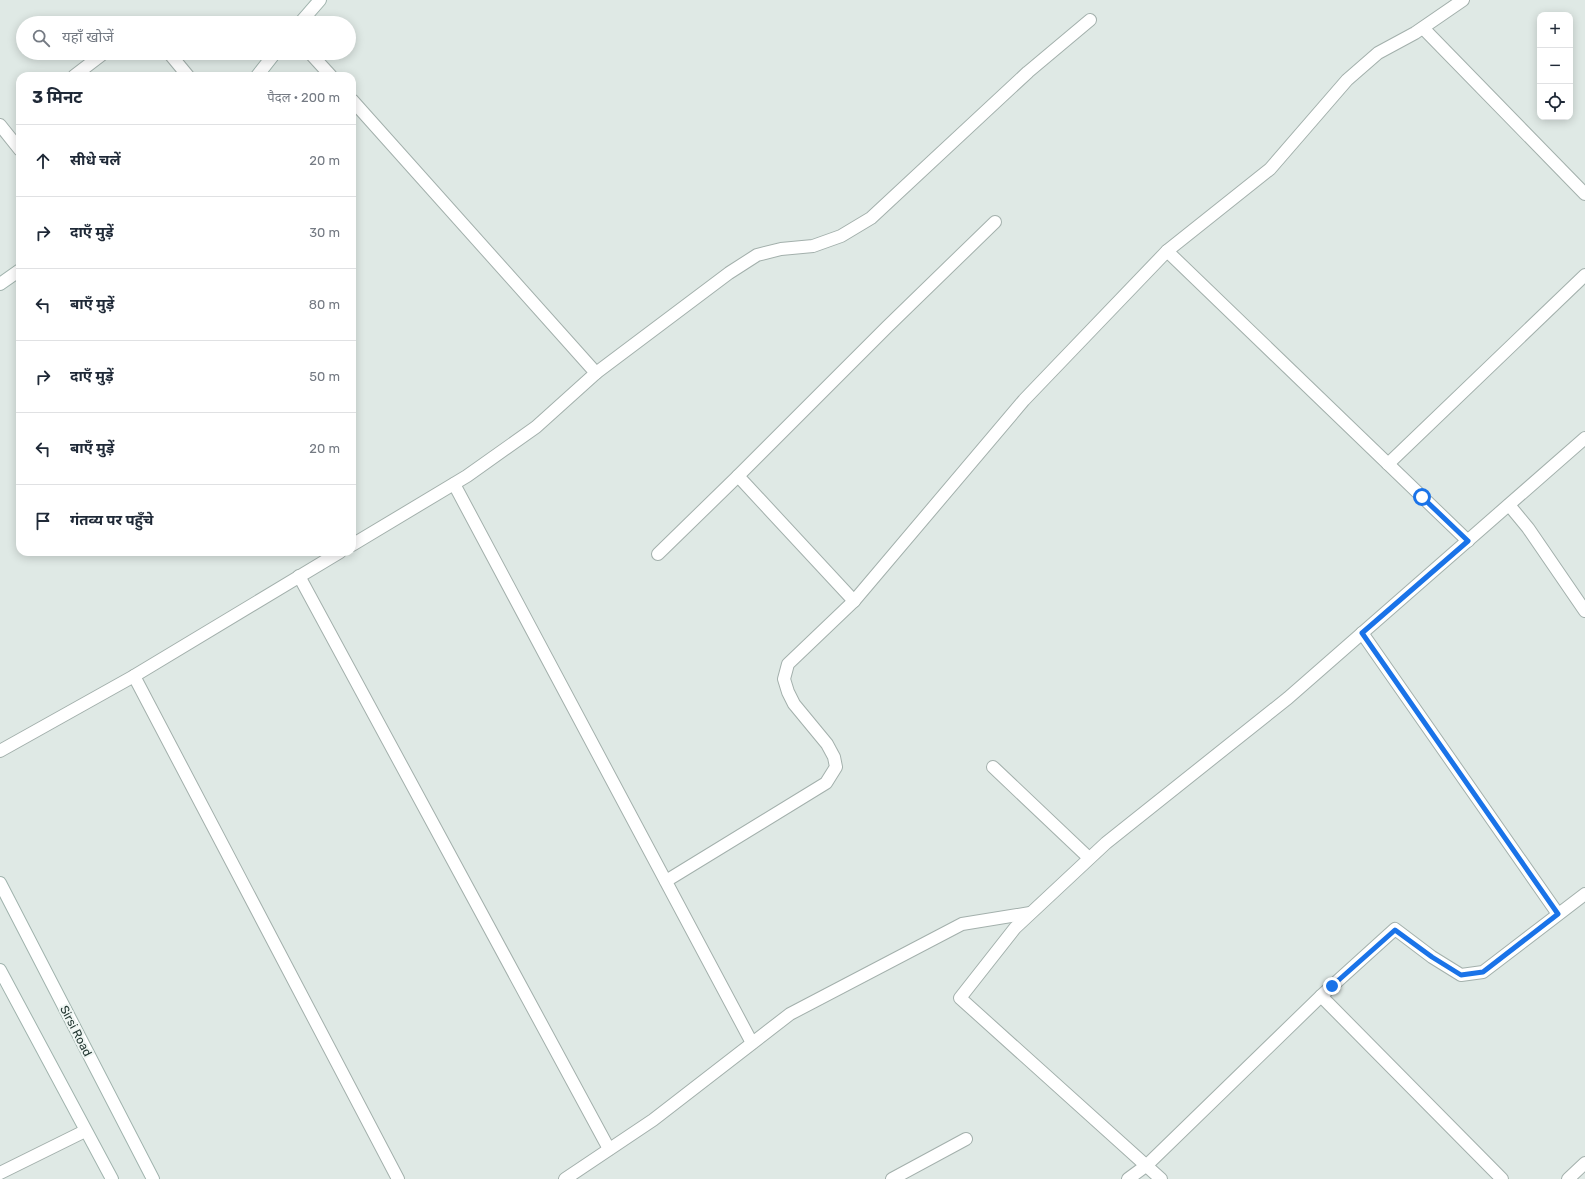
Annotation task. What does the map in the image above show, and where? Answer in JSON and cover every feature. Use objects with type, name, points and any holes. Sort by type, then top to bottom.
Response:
[{"type":"street","points":[[306,16],[320,0]]},
{"type":"street","points":[[666,881],[826,783],[836,767],[834,757],[827,744],[794,704],[784,679],[788,664],[854,600],[1024,400],[1167,251],[1270,169],[1347,80],[1378,53],[1423,28],[1463,0]]},
{"type":"street","points":[[356,543],[454,484],[536,426],[596,373],[729,273],[757,255],[781,249],[813,246],[841,236],[871,218],[1028,72],[1090,20]]},
{"type":"street","points":[[1423,28],[1585,194]]},
{"type":"street","points":[[79,72],[95,60]]},
{"type":"street","points":[[175,60],[185,72]]},
{"type":"street","points":[[260,72],[270,60]]},
{"type":"street","points":[[316,60],[327,72]]},
{"type":"street","points":[[356,104],[596,373]]},
{"type":"street","points":[[0,125],[16,145]]},
{"type":"street","points":[[658,554],[994,222]]},
{"type":"street","points":[[1167,251],[1468,541]]},
{"type":"street","points":[[0,284],[16,273]]},
{"type":"street","points":[[1388,464],[1585,275]]},
{"type":"street","points":[[1161,1179],[960,998],[1015,928],[1106,843],[1288,698],[1585,438]]},
{"type":"street","points":[[738,476],[854,600]]},
{"type":"street","points":[[454,484],[752,1043]]},
{"type":"street","points":[[1509,505],[1528,528],[1585,610]]},
{"type":"street","points":[[0,751],[134,676],[333,556]]},
{"type":"street","points":[[299,576],[609,1149]]},
{"type":"street","points":[[1362,633],[1558,914]]},
{"type":"street","points":[[134,676],[398,1179]]},
{"type":"street","points":[[993,767],[1090,858]]},
{"type":"street","name":"Sirsi Road","points":[[0,883],[153,1179]]},
{"type":"street","points":[[1128,1179],[1147,1165],[1321,996],[1395,930],[1432,957],[1461,975],[1483,972],[1585,894]]},
{"type":"street","points":[[565,1179],[653,1120],[790,1014],[962,924],[1031,913]]},
{"type":"street","points":[[0,970],[112,1179]]},
{"type":"street","points":[[1321,996],[1502,1179]]},
{"type":"street","points":[[0,1173],[85,1131]]},
{"type":"street","points":[[892,1179],[966,1139]]},
{"type":"street","points":[[1568,1179],[1585,1164]]},
{"type":"route","points":[[1332,986],[1395,930],[1432,957],[1461,975],[1483,972],[1558,914],[1460,771],[1362,633],[1468,541],[1422,497]]}]
